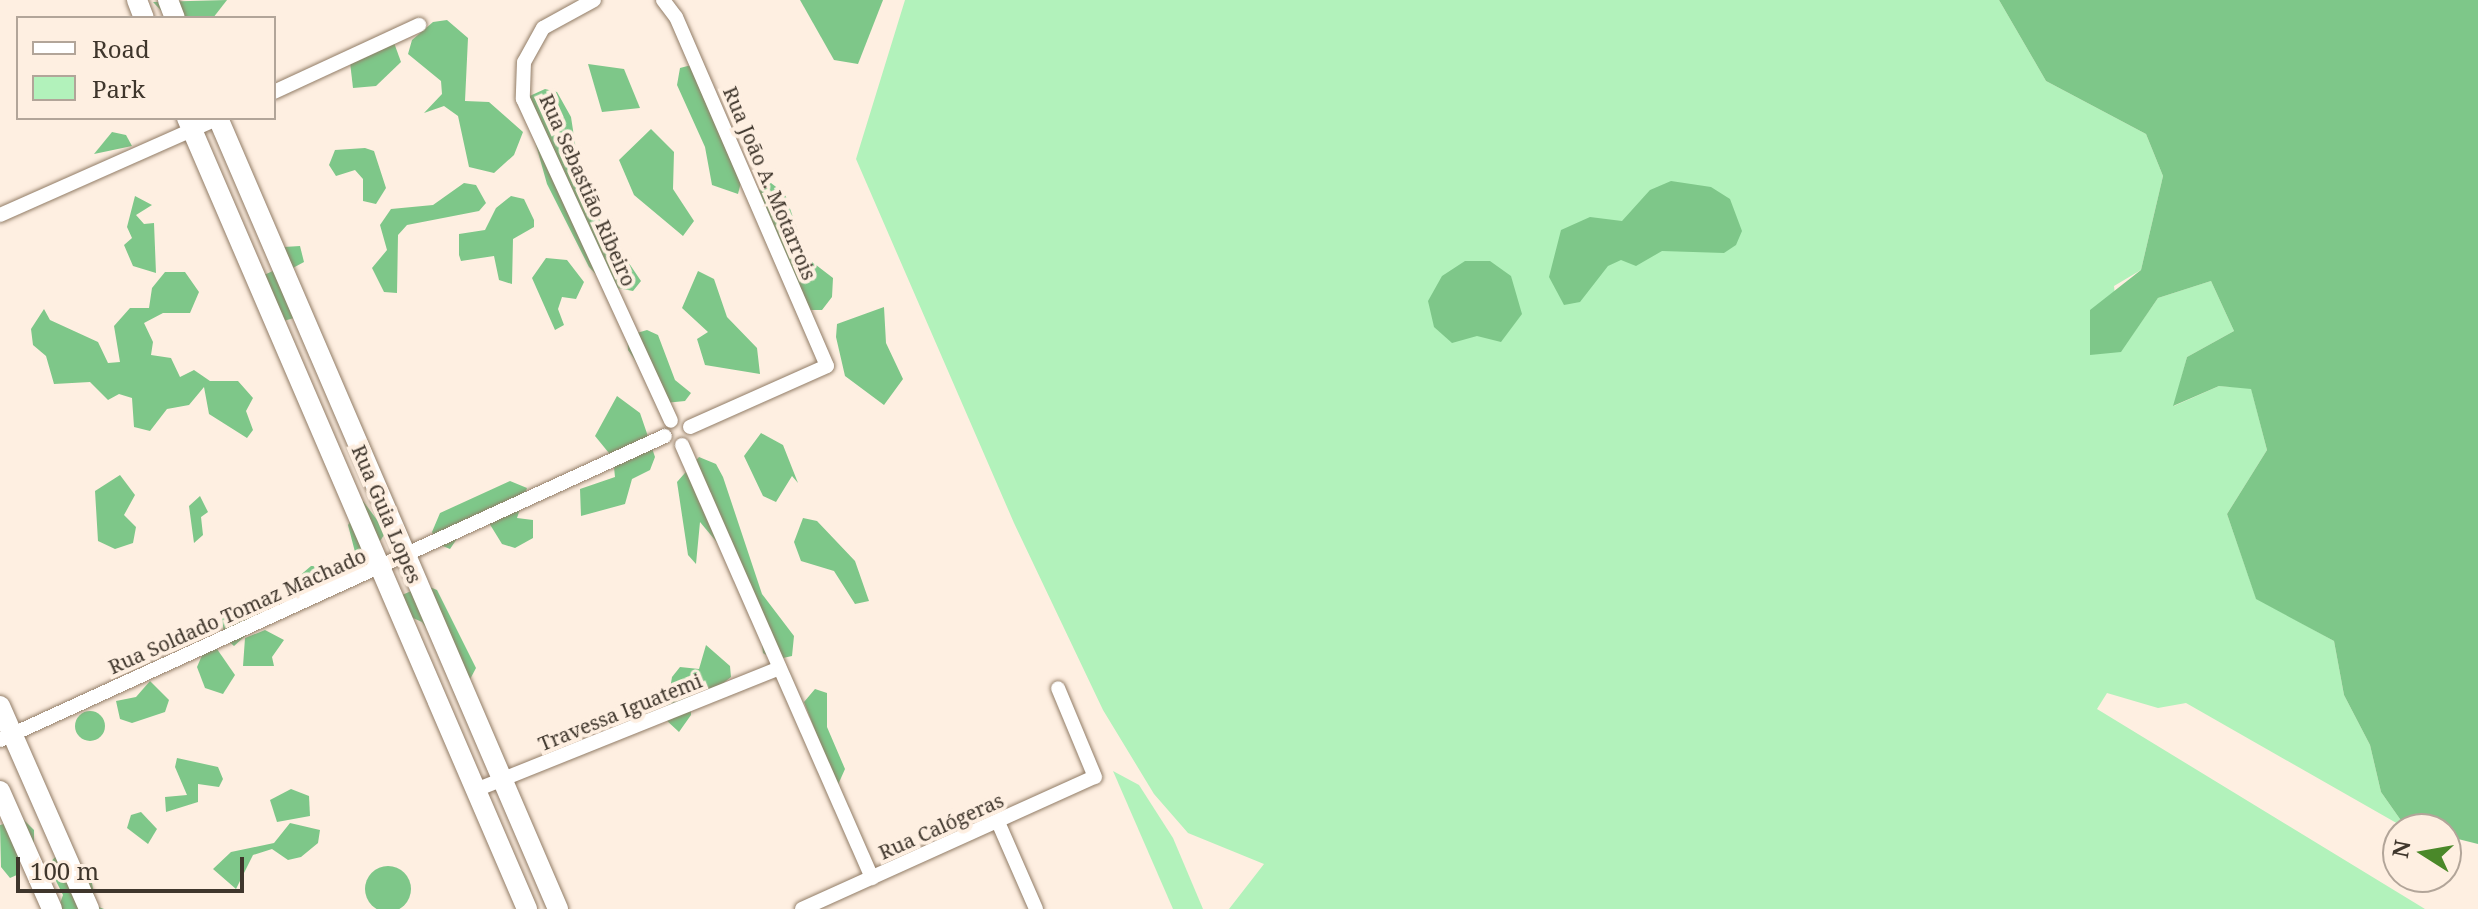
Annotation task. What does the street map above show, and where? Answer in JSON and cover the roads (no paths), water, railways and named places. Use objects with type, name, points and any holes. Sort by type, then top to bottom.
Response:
[{"type":"main road","name":"Rua Guia Lopes","points":[[219,120],[558,909]]},
{"type":"main road","name":"Rua Guia Lopes","points":[[190,124],[527,909]]},
{"type":"main road","points":[[0,706],[6,737],[89,909]]},
{"type":"main road","points":[[0,791],[52,909]]},
{"type":"street","name":"Rua Sebastião Ribeiro","points":[[594,0],[543,28],[524,62],[523,99],[671,421]]},
{"type":"street","name":"Rua João A. Motarrois","points":[[663,0],[676,17],[827,366],[690,427]]},
{"type":"street","points":[[276,91],[419,25]]},
{"type":"street","points":[[0,215],[190,124]]},
{"type":"street","points":[[682,445],[690,427],[680,418],[671,421],[665,436],[682,445],[872,878]]},
{"type":"street","name":"Rua Soldado Tomaz Machado","points":[[6,737],[406,558],[665,436]]},
{"type":"street","name":"Travessa Iguatemi","points":[[476,790],[779,668]]},
{"type":"street","name":"Rua Calógeras","points":[[802,909],[1095,777],[1058,688]]},
{"type":"street","points":[[998,822],[1036,909]]}]
